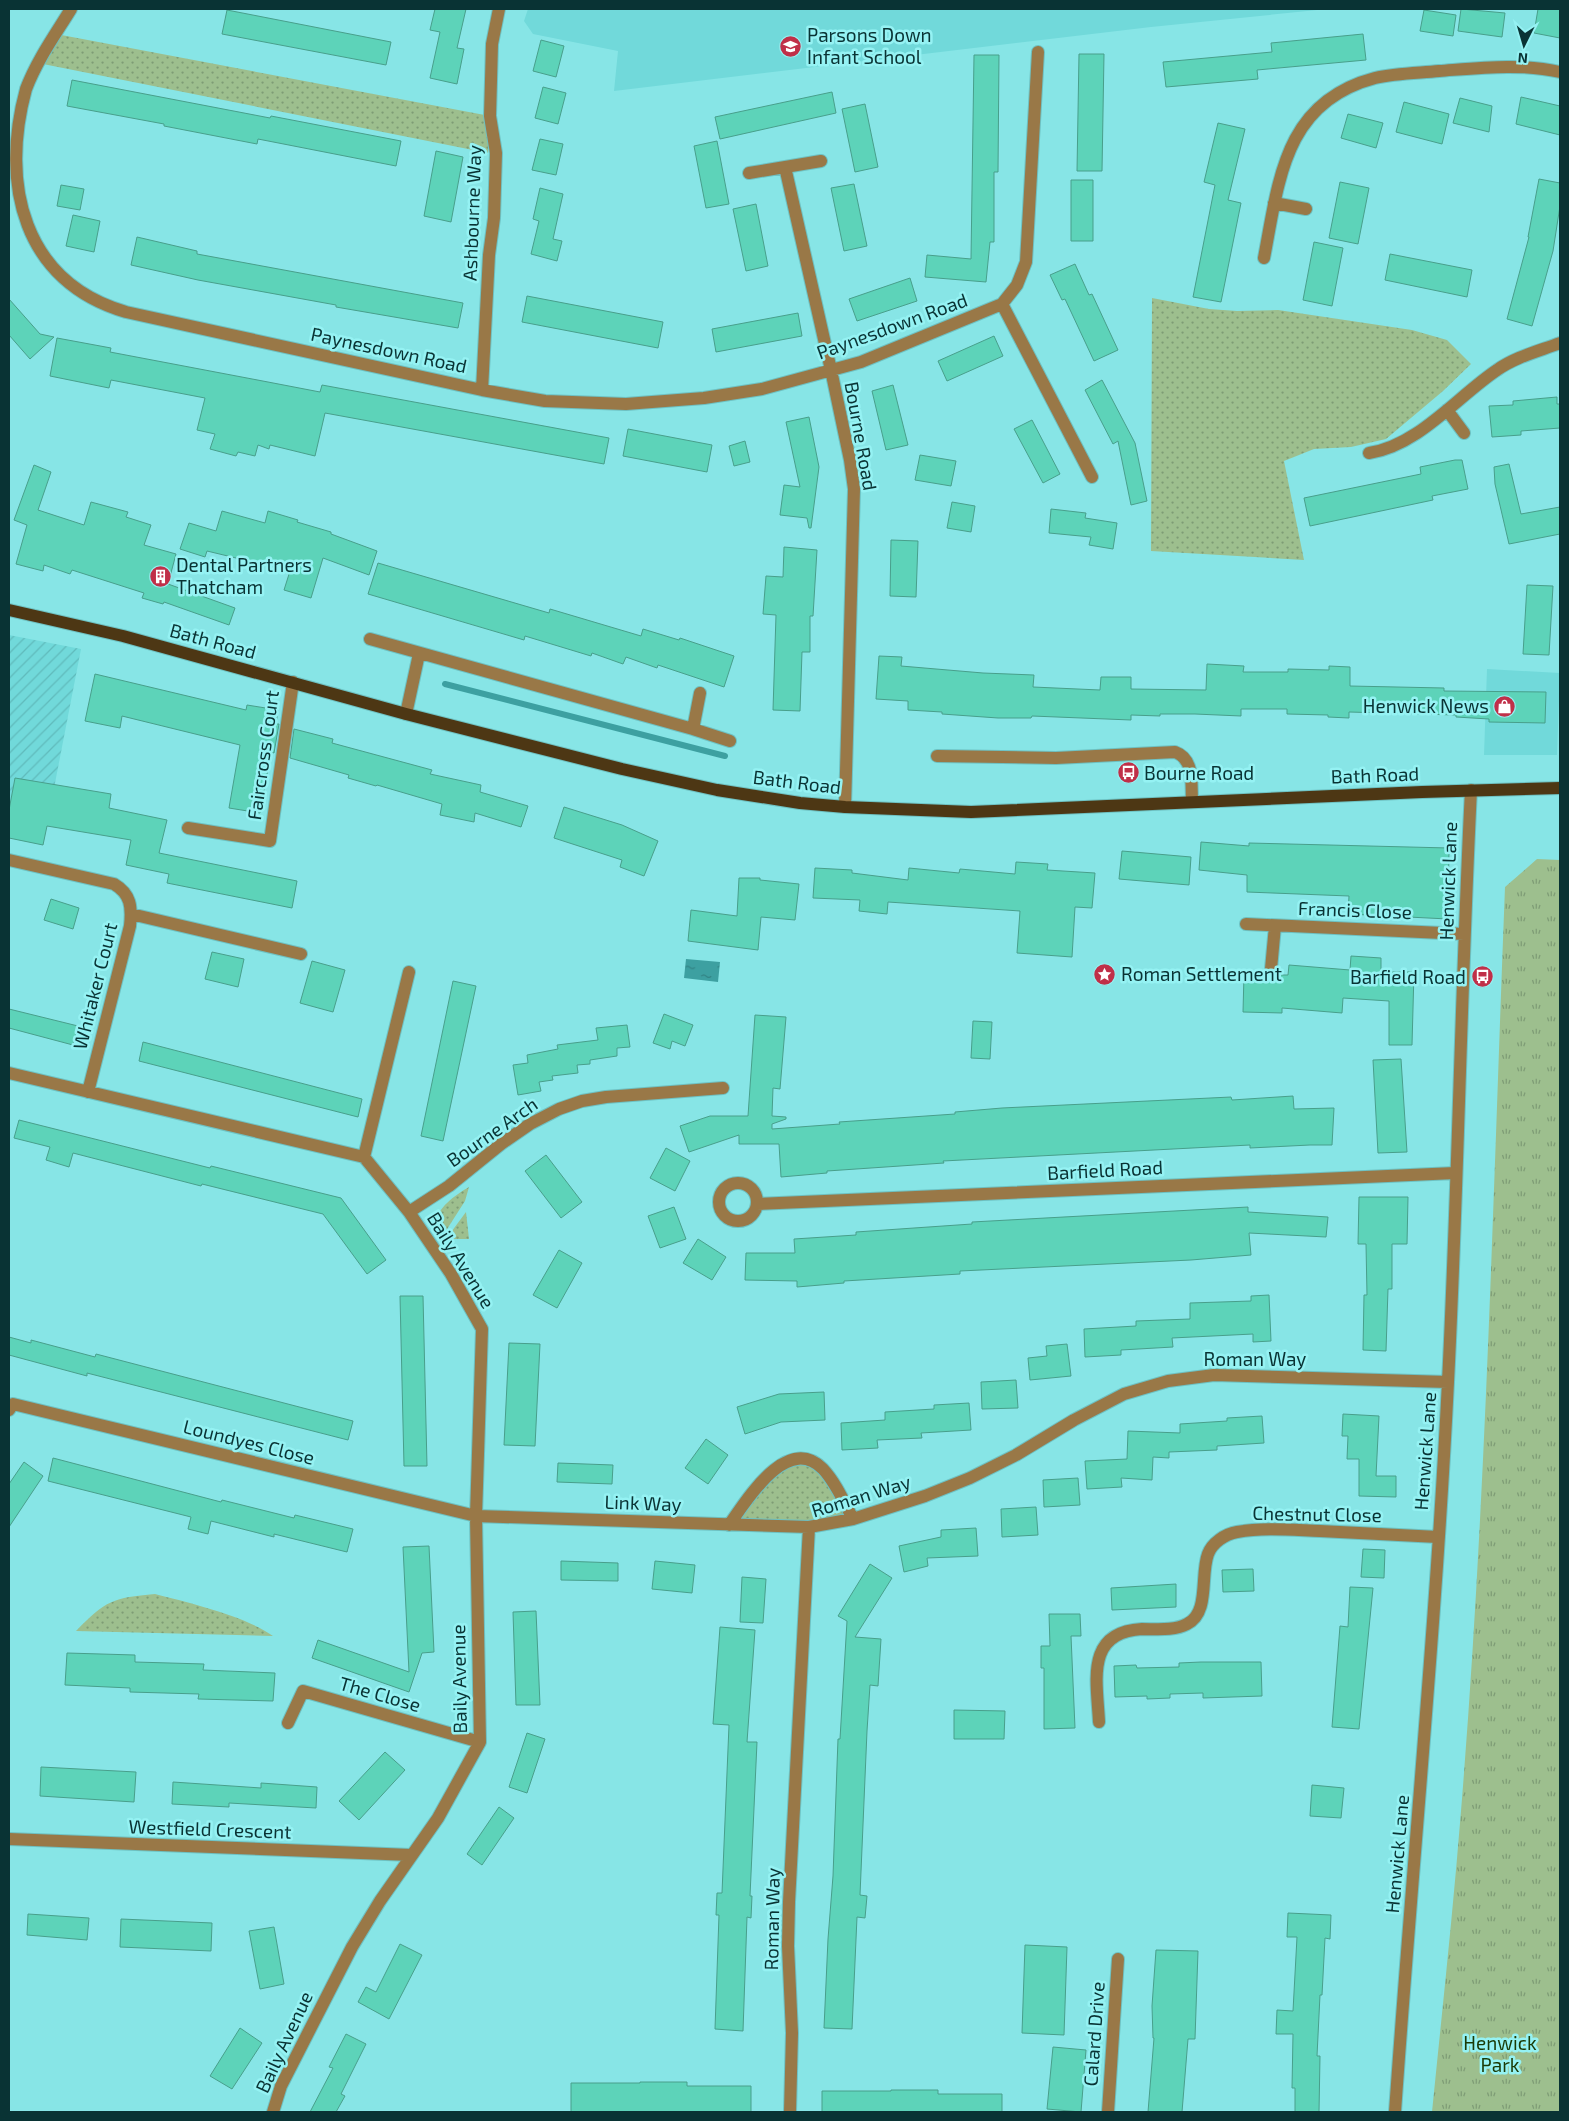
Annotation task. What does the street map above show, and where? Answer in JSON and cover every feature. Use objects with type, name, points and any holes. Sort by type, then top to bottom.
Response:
[{"type":"main road","name":"Bath Road","points":[[9,610],[123,636],[406,714],[622,769],[717,790],[800,803],[845,807],[971,812],[1471,790],[1560,788]]},
{"type":"street","name":"Paynesdown Road","points":[[71,9],[38,63],[27,88],[18,116],[12,165],[14,189],[27,233],[41,257],[58,274],[78,290],[102,305],[126,312],[482,390],[545,401],[626,404],[704,398],[762,389],[861,362],[1002,304],[1017,285],[1026,262],[1038,52]]},
{"type":"street","name":"Ashbourne Way","points":[[482,390],[489,255],[494,218],[496,153],[490,116],[492,44],[499,9]]},
{"type":"street","points":[[1264,258],[1274,203],[1287,153],[1310,116],[1322,104],[1355,84],[1377,77],[1521,66],[1560,72]]},
{"type":"street","points":[[749,173],[821,161]]},
{"type":"street","name":"Bourne Road","points":[[785,167],[831,370],[850,460],[854,489],[845,807]]},
{"type":"street","points":[[1274,203],[1306,209]]},
{"type":"street","points":[[1002,304],[1092,477]]},
{"type":"street","points":[[1369,453],[1388,448],[1405,439],[1447,410],[1498,369],[1560,343]]},
{"type":"street","points":[[1447,410],[1464,433]]},
{"type":"street","points":[[370,639],[730,741]]},
{"type":"street","points":[[406,714],[419,654]]},
{"type":"street","name":"Faircross Court","points":[[188,828],[270,841],[293,682]]},
{"type":"street","points":[[692,729],[700,693]]},
{"type":"street","points":[[937,756],[1056,758],[1175,752],[1183,756],[1190,766],[1192,802]]},
{"type":"street","name":"Henwick Lane","points":[[1395,2112],[1422,1784],[1448,1382],[1471,790]]},
{"type":"street","name":"Whitaker Court","points":[[9,860],[114,884],[124,890],[130,902],[132,914],[130,926],[88,1092]]},
{"type":"street","points":[[132,914],[301,954]]},
{"type":"street","name":"Francis Close","points":[[1246,924],[1464,934]]},
{"type":"street","name":"Francis Close","points":[[1272,969],[1275,926]]},
{"type":"street","points":[[364,1156],[409,972]]},
{"type":"street","points":[[9,1073],[364,1156],[409,1212]]},
{"type":"street","name":"Bourne Arch","points":[[409,1212],[448,1186],[501,1144],[530,1124],[559,1109],[582,1101],[606,1097],[723,1088]]},
{"type":"street","name":"Barfield Road","points":[[757,1204],[1455,1173]]},
{"type":"street","name":"Baily Avenue","points":[[273,2112],[281,2086],[352,1946],[410,1855],[438,1818],[480,1742],[476,1516],[482,1329],[451,1274],[409,1212]]},
{"type":"street","name":"Roman Way","points":[[790,2112],[792,2033],[788,1946],[789,1902],[809,1527],[852,1519],[925,1496],[970,1478],[1016,1455],[1074,1420],[1124,1394],[1168,1381],[1214,1374],[1448,1382]]},
{"type":"street","name":"Loundyes Close","points":[[10,1406],[476,1516]]},
{"type":"street","points":[[728,1525],[769,1474],[784,1462],[800,1459],[815,1463],[824,1470],[834,1483],[852,1519]]},
{"type":"street","name":"Link Way","points":[[476,1516],[809,1527]]},
{"type":"street","name":"Chestnut Close","points":[[1100,1722],[1097,1672],[1101,1650],[1112,1637],[1130,1630],[1174,1628],[1188,1624],[1198,1615],[1202,1601],[1203,1574],[1208,1553],[1216,1542],[1236,1532],[1280,1529],[1438,1537]]},
{"type":"street","name":"The Close","points":[[288,1723],[303,1691],[480,1742]]},
{"type":"street","name":"Westfield Crescent","points":[[9,1839],[410,1855]]},
{"type":"street","name":"Calard Drive","points":[[1108,2112],[1118,1959]]},
{"type":"shaded area","name":"Parsons Down Infant School","points":[[528,9],[1327,9],[1151,27],[614,91],[618,51],[533,34],[524,21]]},
{"type":"shaded area","points":[[9,635],[81,649],[43,845],[9,838]]},
{"type":"shaded area","points":[[1487,669],[1560,673],[1557,755],[1484,755]]},
{"type":"green space","points":[[56,34],[490,116],[488,153],[38,63]]},
{"type":"green space","points":[[1152,298],[1209,309],[1237,311],[1278,310],[1412,330],[1447,340],[1471,364],[1443,391],[1386,439],[1351,447],[1314,449],[1284,461],[1304,560],[1151,551]]},
{"type":"green space","name":"Henwick Park","points":[[1537,859],[1560,860],[1560,2112],[1432,2112],[1458,1849],[1477,1580],[1488,1349],[1505,887]]},
{"type":"green space","points":[[469,1187],[465,1201],[442,1237],[438,1234],[436,1226],[439,1212],[456,1195]]},
{"type":"green space","points":[[466,1212],[469,1239],[446,1239]]},
{"type":"green space","points":[[815,1463],[853,1519],[729,1525],[776,1468]]},
{"type":"green space","points":[[155,1594],[233,1616],[273,1636],[76,1631],[95,1613],[111,1602],[129,1597]]},
{"type":"water","points":[[686,959],[720,962],[718,982],[684,978]]},
{"type":"building","points":[[435,9],[466,9],[457,48],[464,49],[457,84],[430,78],[440,32],[430,30]]},
{"type":"building","points":[[1461,9],[1505,13],[1502,37],[1458,31]]},
{"type":"building","points":[[1538,9],[1560,9],[1560,38],[1534,33]]},
{"type":"building","points":[[227,10],[391,42],[386,65],[222,34]]},
{"type":"building","points":[[1424,10],[1456,15],[1453,36],[1420,31]]},
{"type":"building","points":[[1363,34],[1366,60],[1257,70],[1258,79],[1166,87],[1163,62],[1272,52],[1271,43]]},
{"type":"building","points":[[541,40],[564,46],[556,77],[533,71]]},
{"type":"building","points":[[1079,54],[1104,54],[1102,171],[1077,171]]},
{"type":"building","points":[[974,55],[999,55],[998,172],[994,172],[994,242],[990,242],[986,282],[925,277],[927,255],[971,259]]},
{"type":"building","points":[[72,80],[401,141],[396,166],[258,139],[257,144],[67,106]]},
{"type":"building","points":[[543,87],[566,93],[558,124],[535,118]]},
{"type":"building","points":[[832,92],[836,113],[720,139],[715,117]]},
{"type":"building","points":[[1521,97],[1560,106],[1560,135],[1516,124]]},
{"type":"building","points":[[1460,98],[1492,106],[1489,132],[1453,123]]},
{"type":"building","points":[[1404,102],[1449,114],[1442,144],[1396,132]]},
{"type":"building","points":[[865,104],[878,167],[855,172],[842,109]]},
{"type":"building","points":[[1348,114],[1383,123],[1376,148],[1341,138]]},
{"type":"building","points":[[1218,123],[1245,129],[1228,200],[1241,203],[1221,302],[1193,297],[1215,185],[1204,182]]},
{"type":"building","points":[[540,139],[563,144],[556,175],[532,170]]},
{"type":"building","points":[[717,141],[729,204],[706,208],[694,146]]},
{"type":"building","points":[[436,151],[463,157],[451,222],[424,216]]},
{"type":"building","points":[[1539,179],[1560,183],[1560,206],[1553,251],[1532,326],[1507,319],[1529,237]]},
{"type":"building","points":[[1071,180],[1093,180],[1093,241],[1071,241]]},
{"type":"building","points":[[1340,182],[1369,188],[1358,244],[1329,238]]},
{"type":"building","points":[[854,184],[867,246],[844,251],[831,188]]},
{"type":"building","points":[[61,185],[84,189],[80,210],[57,206]]},
{"type":"building","points":[[540,188],[563,194],[553,239],[562,241],[557,261],[531,254],[539,221],[533,219]]},
{"type":"building","points":[[756,204],[768,266],[746,271],[733,209]]},
{"type":"building","points":[[73,215],[100,221],[94,252],[66,246]]},
{"type":"building","points":[[137,237],[197,251],[197,254],[463,303],[458,328],[336,307],[336,305],[198,280],[131,265]]},
{"type":"building","points":[[1314,242],[1343,248],[1332,306],[1303,300]]},
{"type":"building","points":[[1390,254],[1472,270],[1467,297],[1385,280]]},
{"type":"building","points":[[1075,264],[1089,295],[1092,294],[1118,350],[1094,361],[1065,299],[1062,300],[1050,275]]},
{"type":"building","points":[[910,278],[917,301],[857,321],[849,299]]},
{"type":"building","points":[[527,296],[663,322],[658,348],[522,322]]},
{"type":"building","points":[[9,299],[40,334],[54,337],[30,359],[9,335]]},
{"type":"building","points":[[798,313],[802,336],[716,352],[712,329]]},
{"type":"building","points":[[994,336],[1003,356],[947,381],[938,361]]},
{"type":"building","points":[[57,338],[111,348],[110,352],[320,392],[322,385],[609,438],[604,464],[325,413],[315,456],[270,445],[269,449],[258,445],[255,456],[238,452],[236,456],[210,449],[215,434],[197,430],[205,398],[111,380],[109,388],[50,376]]},
{"type":"building","points":[[1102,380],[1135,443],[1147,501],[1131,505],[1118,441],[1113,444],[1085,390]]},
{"type":"building","points":[[893,385],[908,445],[886,450],[872,391]]},
{"type":"building","points":[[1557,397],[1557,404],[1560,404],[1560,428],[1521,431],[1521,435],[1492,437],[1489,406],[1513,405],[1513,401]]},
{"type":"building","points":[[809,417],[819,467],[811,528],[809,528],[807,518],[780,515],[784,485],[800,487],[786,422]]},
{"type":"building","points":[[1032,420],[1060,474],[1043,483],[1014,429]]},
{"type":"building","points":[[628,429],[712,445],[707,472],[623,456]]},
{"type":"building","points":[[745,441],[750,462],[734,466],[729,446]]},
{"type":"building","points":[[920,455],[956,461],[951,486],[915,480]]},
{"type":"building","points":[[1462,460],[1468,489],[1432,496],[1433,500],[1310,526],[1304,498],[1421,474],[1420,467]]},
{"type":"building","points":[[1509,464],[1521,514],[1560,507],[1560,534],[1509,544],[1495,484],[1494,467]]},
{"type":"building","points":[[34,465],[51,472],[38,510],[84,525],[91,502],[128,512],[126,517],[151,525],[144,545],[176,554],[168,584],[235,608],[229,625],[164,602],[163,604],[142,598],[144,593],[72,570],[70,574],[44,565],[43,571],[16,564],[27,525],[14,520]]},
{"type":"building","points":[[952,502],[975,506],[971,532],[947,528]]},
{"type":"building","points":[[1051,509],[1086,513],[1085,518],[1117,523],[1113,549],[1089,545],[1091,537],[1049,533]]},
{"type":"building","points":[[222,511],[265,523],[268,511],[331,532],[331,534],[377,551],[369,575],[323,558],[311,598],[284,590],[290,571],[207,551],[205,557],[180,549],[189,523],[216,531]]},
{"type":"building","points":[[891,540],[918,541],[916,597],[890,596]]},
{"type":"building","points":[[784,547],[817,550],[813,616],[810,616],[810,652],[802,652],[800,711],[773,710],[776,615],[763,614],[766,576],[783,577]]},
{"type":"building","points":[[378,563],[549,613],[550,609],[641,636],[643,629],[679,640],[680,638],[734,656],[724,687],[658,665],[657,668],[626,657],[623,664],[592,653],[591,656],[525,636],[524,640],[368,594]]},
{"type":"building","points":[[1527,585],[1553,586],[1549,655],[1523,654]]},
{"type":"building","points":[[879,656],[902,657],[901,666],[1034,675],[1033,687],[1100,690],[1101,677],[1131,677],[1131,689],[1206,690],[1207,664],[1244,666],[1243,672],[1288,672],[1288,669],[1329,670],[1329,666],[1350,667],[1350,686],[1444,688],[1444,691],[1546,692],[1545,723],[1489,722],[1489,719],[1456,717],[1456,715],[1349,712],[1349,718],[1328,717],[1328,715],[1287,714],[1287,709],[1241,709],[1241,716],[1195,714],[1131,715],[1131,720],[1032,716],[1031,718],[998,718],[942,714],[942,712],[908,710],[908,701],[876,699]]},
{"type":"building","points":[[95,674],[246,710],[247,705],[278,710],[276,724],[279,724],[274,753],[271,752],[260,813],[229,808],[240,745],[122,716],[120,728],[85,721]]},
{"type":"building","points":[[294,729],[333,739],[332,743],[432,770],[430,774],[481,785],[480,792],[528,806],[521,827],[475,813],[474,822],[440,815],[442,804],[348,778],[349,775],[290,758]]},
{"type":"building","points":[[15,778],[111,794],[109,808],[167,820],[159,853],[297,881],[292,908],[167,883],[169,874],[126,865],[131,840],[47,826],[43,845],[9,838],[9,810]]},
{"type":"building","points":[[564,807],[622,825],[658,841],[644,876],[620,867],[622,860],[554,838]]},
{"type":"building","points":[[1201,842],[1249,846],[1249,843],[1449,848],[1448,919],[1348,914],[1349,896],[1247,892],[1247,875],[1199,870]]},
{"type":"building","points":[[1122,851],[1191,857],[1189,885],[1119,879]]},
{"type":"building","points":[[1016,862],[1048,864],[1047,870],[1095,873],[1092,908],[1075,907],[1072,957],[1017,953],[1020,911],[888,902],[887,914],[859,911],[860,900],[813,898],[815,868],[852,870],[852,873],[908,880],[909,868],[959,873],[960,869],[1015,874]]},
{"type":"building","points":[[739,878],[760,878],[760,880],[799,884],[795,920],[761,917],[758,950],[688,941],[691,910],[737,916]]},
{"type":"building","points":[[51,899],[79,908],[73,929],[44,920]]},
{"type":"building","points":[[212,952],[244,959],[238,987],[205,979]]},
{"type":"building","points":[[1351,956],[1381,958],[1381,972],[1414,972],[1412,1045],[1389,1045],[1389,1001],[1343,998],[1342,1013],[1282,1008],[1282,1013],[1243,1012],[1244,974],[1271,977],[1288,975],[1289,965],[1350,970]]},
{"type":"building","points":[[312,961],[345,970],[333,1012],[300,1003]]},
{"type":"building","points":[[453,981],[476,986],[443,1141],[421,1136]]},
{"type":"building","points":[[9,1009],[78,1026],[73,1045],[9,1028]]},
{"type":"building","points":[[664,1014],[693,1025],[685,1046],[672,1041],[670,1049],[653,1043]]},
{"type":"building","points":[[755,1015],[786,1017],[780,1089],[773,1088],[772,1116],[786,1117],[786,1119],[772,1124],[772,1129],[840,1124],[839,1122],[955,1114],[955,1112],[1002,1108],[1231,1097],[1232,1100],[1293,1096],[1294,1109],[1334,1108],[1332,1145],[1250,1148],[1250,1145],[943,1161],[944,1163],[827,1171],[827,1173],[781,1177],[779,1144],[739,1144],[739,1135],[689,1152],[680,1126],[710,1116],[748,1116]]},
{"type":"building","points":[[973,1021],[992,1022],[990,1059],[971,1058]]},
{"type":"building","points":[[627,1025],[630,1047],[617,1048],[617,1056],[590,1060],[590,1064],[577,1065],[578,1073],[552,1076],[553,1080],[539,1082],[541,1091],[518,1095],[513,1065],[528,1063],[527,1055],[558,1049],[557,1045],[598,1040],[596,1028]]},
{"type":"building","points":[[143,1042],[362,1099],[358,1117],[139,1061]]},
{"type":"building","points":[[1401,1059],[1407,1152],[1378,1153],[1373,1060]]},
{"type":"building","points":[[19,1120],[210,1168],[211,1166],[341,1198],[386,1260],[367,1274],[323,1214],[202,1184],[201,1186],[73,1153],[69,1167],[46,1160],[50,1147],[14,1138]]},
{"type":"building","points":[[666,1148],[690,1161],[675,1191],[650,1178]]},
{"type":"building","points":[[546,1155],[582,1202],[561,1218],[525,1171]]},
{"type":"building","points":[[1359,1197],[1408,1197],[1407,1244],[1392,1244],[1392,1289],[1388,1289],[1386,1351],[1363,1350],[1364,1295],[1367,1295],[1366,1244],[1358,1244]]},
{"type":"building","points":[[674,1207],[686,1239],[660,1248],[648,1216]]},
{"type":"building","points":[[1248,1207],[1248,1212],[1328,1217],[1326,1237],[1249,1233],[1251,1255],[1191,1260],[960,1271],[960,1274],[844,1281],[844,1283],[797,1287],[797,1281],[745,1280],[746,1253],[795,1253],[794,1239],[856,1235],[856,1232],[972,1224],[972,1222]]},
{"type":"building","points":[[698,1239],[726,1257],[712,1280],[683,1263]]},
{"type":"building","points":[[559,1250],[582,1263],[557,1308],[533,1295]]},
{"type":"building","points":[[1269,1295],[1271,1341],[1253,1342],[1253,1334],[1172,1338],[1173,1347],[1121,1350],[1121,1355],[1085,1357],[1084,1329],[1136,1326],[1136,1321],[1190,1319],[1190,1303],[1251,1301],[1251,1296]]},
{"type":"building","points":[[400,1296],[423,1296],[427,1466],[404,1466]]},
{"type":"building","points":[[9,1337],[31,1343],[31,1340],[95,1357],[96,1354],[353,1421],[348,1440],[87,1373],[87,1376],[9,1355]]},
{"type":"building","points":[[509,1343],[540,1344],[535,1446],[504,1445]]},
{"type":"building","points":[[1067,1344],[1071,1376],[1030,1380],[1028,1358],[1047,1356],[1046,1346]]},
{"type":"building","points":[[1016,1380],[1018,1408],[982,1409],[981,1382]]},
{"type":"building","points":[[824,1392],[825,1420],[781,1422],[745,1434],[737,1407],[779,1394]]},
{"type":"building","points":[[969,1403],[971,1430],[921,1433],[922,1438],[877,1440],[878,1448],[842,1450],[841,1423],[885,1420],[885,1412],[934,1409],[934,1405]]},
{"type":"building","points":[[1343,1414],[1379,1416],[1376,1476],[1396,1476],[1396,1497],[1359,1496],[1359,1459],[1347,1459],[1348,1436],[1342,1436]]},
{"type":"building","points":[[1262,1416],[1264,1443],[1217,1446],[1217,1450],[1169,1452],[1169,1458],[1153,1457],[1152,1480],[1121,1478],[1122,1487],[1087,1489],[1085,1461],[1127,1459],[1128,1431],[1180,1433],[1180,1424],[1227,1421],[1227,1418]]},
{"type":"building","points":[[706,1439],[728,1455],[708,1484],[685,1468]]},
{"type":"building","points":[[53,1458],[221,1502],[222,1500],[294,1518],[295,1515],[353,1529],[347,1552],[274,1534],[274,1537],[211,1521],[208,1534],[188,1529],[191,1517],[48,1481]]},
{"type":"building","points":[[24,1462],[43,1476],[9,1527],[9,1484]]},
{"type":"building","points":[[558,1463],[613,1465],[612,1484],[557,1482]]},
{"type":"building","points":[[1078,1478],[1080,1505],[1044,1507],[1043,1480]]},
{"type":"building","points":[[1036,1507],[1038,1535],[1002,1537],[1001,1509]]},
{"type":"building","points":[[976,1528],[978,1556],[927,1558],[928,1566],[904,1572],[899,1546],[941,1537],[941,1530]]},
{"type":"building","points":[[429,1546],[434,1652],[422,1653],[409,1692],[312,1658],[318,1640],[409,1672],[403,1547]]},
{"type":"building","points":[[1363,1549],[1385,1550],[1384,1578],[1361,1577]]},
{"type":"building","points":[[561,1561],[618,1563],[618,1581],[561,1580]]},
{"type":"building","points":[[655,1561],[695,1565],[692,1593],[652,1589]]},
{"type":"building","points":[[870,1564],[892,1578],[855,1637],[881,1639],[878,1686],[870,1685],[867,1731],[860,1895],[867,1896],[865,1918],[857,1917],[852,2029],[824,2028],[833,1876],[838,1739],[840,1739],[847,1621],[838,1616]]},
{"type":"building","points":[[1253,1569],[1254,1591],[1223,1592],[1222,1570]]},
{"type":"building","points":[[742,1577],[766,1579],[763,1623],[740,1622]]},
{"type":"building","points":[[1176,1584],[1176,1607],[1112,1610],[1111,1588]]},
{"type":"building","points":[[1350,1587],[1373,1588],[1359,1729],[1332,1727],[1340,1626],[1348,1627]]},
{"type":"building","points":[[536,1611],[540,1705],[516,1705],[513,1612]]},
{"type":"building","points":[[1049,1614],[1080,1614],[1081,1636],[1071,1636],[1075,1728],[1044,1729],[1044,1668],[1041,1668],[1041,1646],[1050,1646]]},
{"type":"building","points":[[720,1627],[755,1630],[747,1742],[757,1742],[750,1896],[752,1896],[751,1918],[747,1917],[743,2031],[715,2029],[719,1915],[716,1915],[717,1893],[722,1893],[729,1725],[713,1724]]},
{"type":"building","points":[[67,1653],[135,1655],[135,1662],[204,1664],[203,1670],[275,1673],[273,1701],[198,1699],[199,1694],[130,1692],[130,1688],[65,1685]]},
{"type":"building","points":[[1261,1662],[1262,1696],[1203,1698],[1203,1693],[1170,1694],[1170,1698],[1147,1699],[1147,1696],[1115,1697],[1114,1666],[1136,1665],[1137,1668],[1179,1667],[1179,1663]]},
{"type":"building","points":[[954,1710],[1005,1711],[1004,1739],[954,1739]]},
{"type":"building","points":[[527,1733],[545,1739],[527,1793],[509,1787]]},
{"type":"building","points":[[385,1752],[405,1770],[359,1820],[339,1801]]},
{"type":"building","points":[[41,1767],[136,1772],[134,1802],[40,1796]]},
{"type":"building","points":[[173,1782],[261,1788],[261,1783],[317,1787],[316,1808],[229,1803],[229,1807],[172,1804]]},
{"type":"building","points":[[1312,1785],[1344,1788],[1341,1818],[1310,1816]]},
{"type":"building","points":[[499,1807],[514,1818],[482,1865],[467,1854]]},
{"type":"building","points":[[1288,1913],[1331,1915],[1330,1939],[1325,1938],[1322,1995],[1320,1995],[1317,2056],[1320,2056],[1319,2112],[1295,2112],[1295,2088],[1292,2088],[1293,2034],[1276,2034],[1277,2010],[1293,2011],[1297,1937],[1287,1937]]},
{"type":"building","points":[[28,1914],[89,1918],[87,1940],[27,1935]]},
{"type":"building","points":[[121,1919],[212,1923],[211,1951],[120,1947]]},
{"type":"building","points":[[274,1927],[284,1984],[260,1989],[249,1931]]},
{"type":"building","points":[[400,1944],[422,1955],[389,2019],[358,2002],[366,1987],[376,1992]]},
{"type":"building","points":[[1025,1945],[1067,1947],[1064,2035],[1022,2033]]},
{"type":"building","points":[[1156,1950],[1198,1951],[1195,2039],[1188,2039],[1182,2112],[1148,2112],[1154,2038],[1152,2006]]},
{"type":"building","points":[[240,2028],[262,2043],[232,2089],[210,2076]]},
{"type":"building","points":[[346,2034],[366,2044],[341,2094],[345,2096],[336,2112],[310,2112],[333,2068],[329,2067]]},
{"type":"building","points":[[1053,2047],[1086,2050],[1081,2112],[1047,2109]]},
{"type":"building","points":[[687,2082],[687,2086],[751,2086],[751,2112],[571,2112],[571,2083]]},
{"type":"building","points":[[938,2090],[938,2094],[1002,2094],[1002,2112],[822,2112],[822,2091]]},
{"type":"waterway","points":[[445,684],[725,756]]},
{"type":"place","name":"Parsons Down Infant School","points":[[791,46]]},
{"type":"place","name":"Dental Partners Thatcham","points":[[160,576]]},
{"type":"place","name":"Henwick News","points":[[1505,706]]},
{"type":"place","name":"Bourne Road","points":[[1128,773]]},
{"type":"place","name":"Roman Settlement","points":[[1105,974]]},
{"type":"place","name":"Barfield Road","points":[[1482,977]]}]
